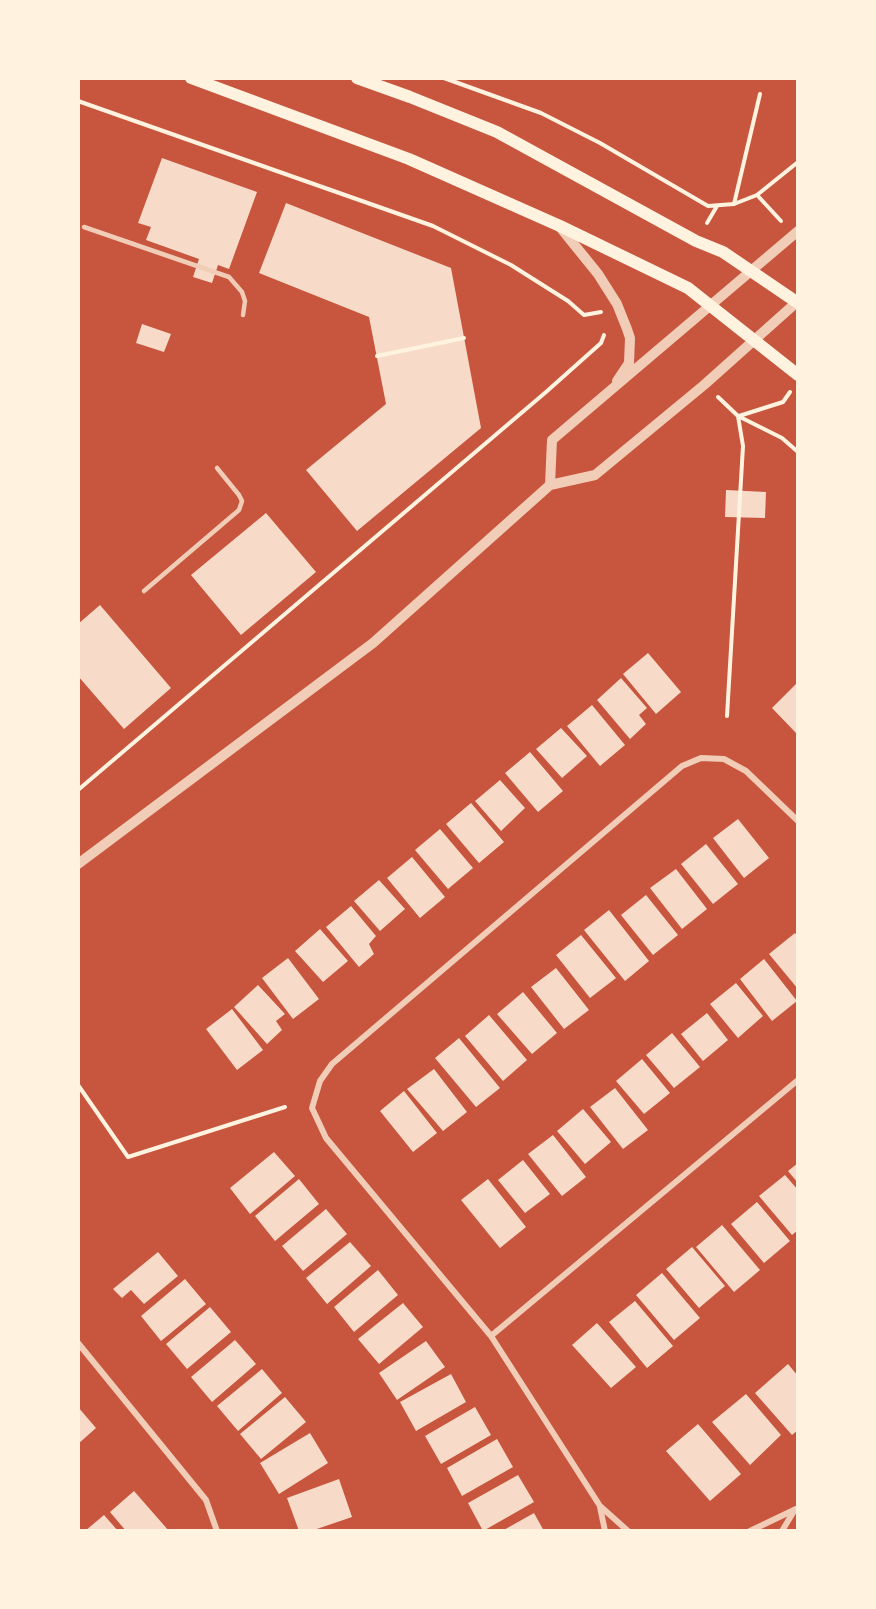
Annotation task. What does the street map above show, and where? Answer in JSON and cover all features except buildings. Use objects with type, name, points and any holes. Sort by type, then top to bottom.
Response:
[{"type":"main road","points":[[191,78],[409,159],[560,226],[688,288],[798,375]]},
{"type":"main road","points":[[357,78],[497,132],[696,240],[723,252],[798,302]]},
{"type":"street","points":[[560,226],[598,274],[617,304],[630,338],[629,363],[610,393]]},
{"type":"street","points":[[550,485],[552,440],[796,233]]},
{"type":"street","points":[[78,864],[373,643],[550,485],[595,476],[704,385],[798,302]]},
{"type":"street","points":[[628,1531],[600,1506],[491,1336],[326,1138],[312,1108],[320,1081],[332,1064],[682,766],[701,758],[724,759],[746,771],[798,821]]},
{"type":"street","points":[[491,1336],[798,1080]]},
{"type":"street","points":[[78,1343],[206,1500],[217,1531]]},
{"type":"street","points":[[600,1506],[605,1531]]},
{"type":"street","points":[[750,1531],[796,1510]]},
{"type":"street","points":[[782,1531],[796,1510]]},
{"type":"lane","points":[[84,227],[229,277],[242,292],[245,301],[243,315]]},
{"type":"lane","points":[[144,591],[239,510],[242,501],[239,495],[217,468]]},
{"type":"path","points":[[444,78],[541,113],[600,143],[708,206],[734,204],[757,195],[798,162]]},
{"type":"path","points":[[734,204],[760,94]]},
{"type":"path","points":[[78,101],[433,226],[511,265],[567,301],[584,315],[601,312]]},
{"type":"path","points":[[757,195],[796,233]]},
{"type":"path","points":[[707,223],[718,206]]},
{"type":"path","points":[[78,790],[546,392],[601,343],[604,335],[603,324]]},
{"type":"path","points":[[604,335],[627,329]]},
{"type":"path","points":[[377,356],[464,338]]},
{"type":"path","points":[[704,385],[738,416],[782,438],[798,452]]},
{"type":"path","points":[[738,416],[783,402],[793,388]]},
{"type":"path","points":[[727,716],[743,446],[738,416]]},
{"type":"path","points":[[78,1085],[128,1156],[285,1107]]}]
